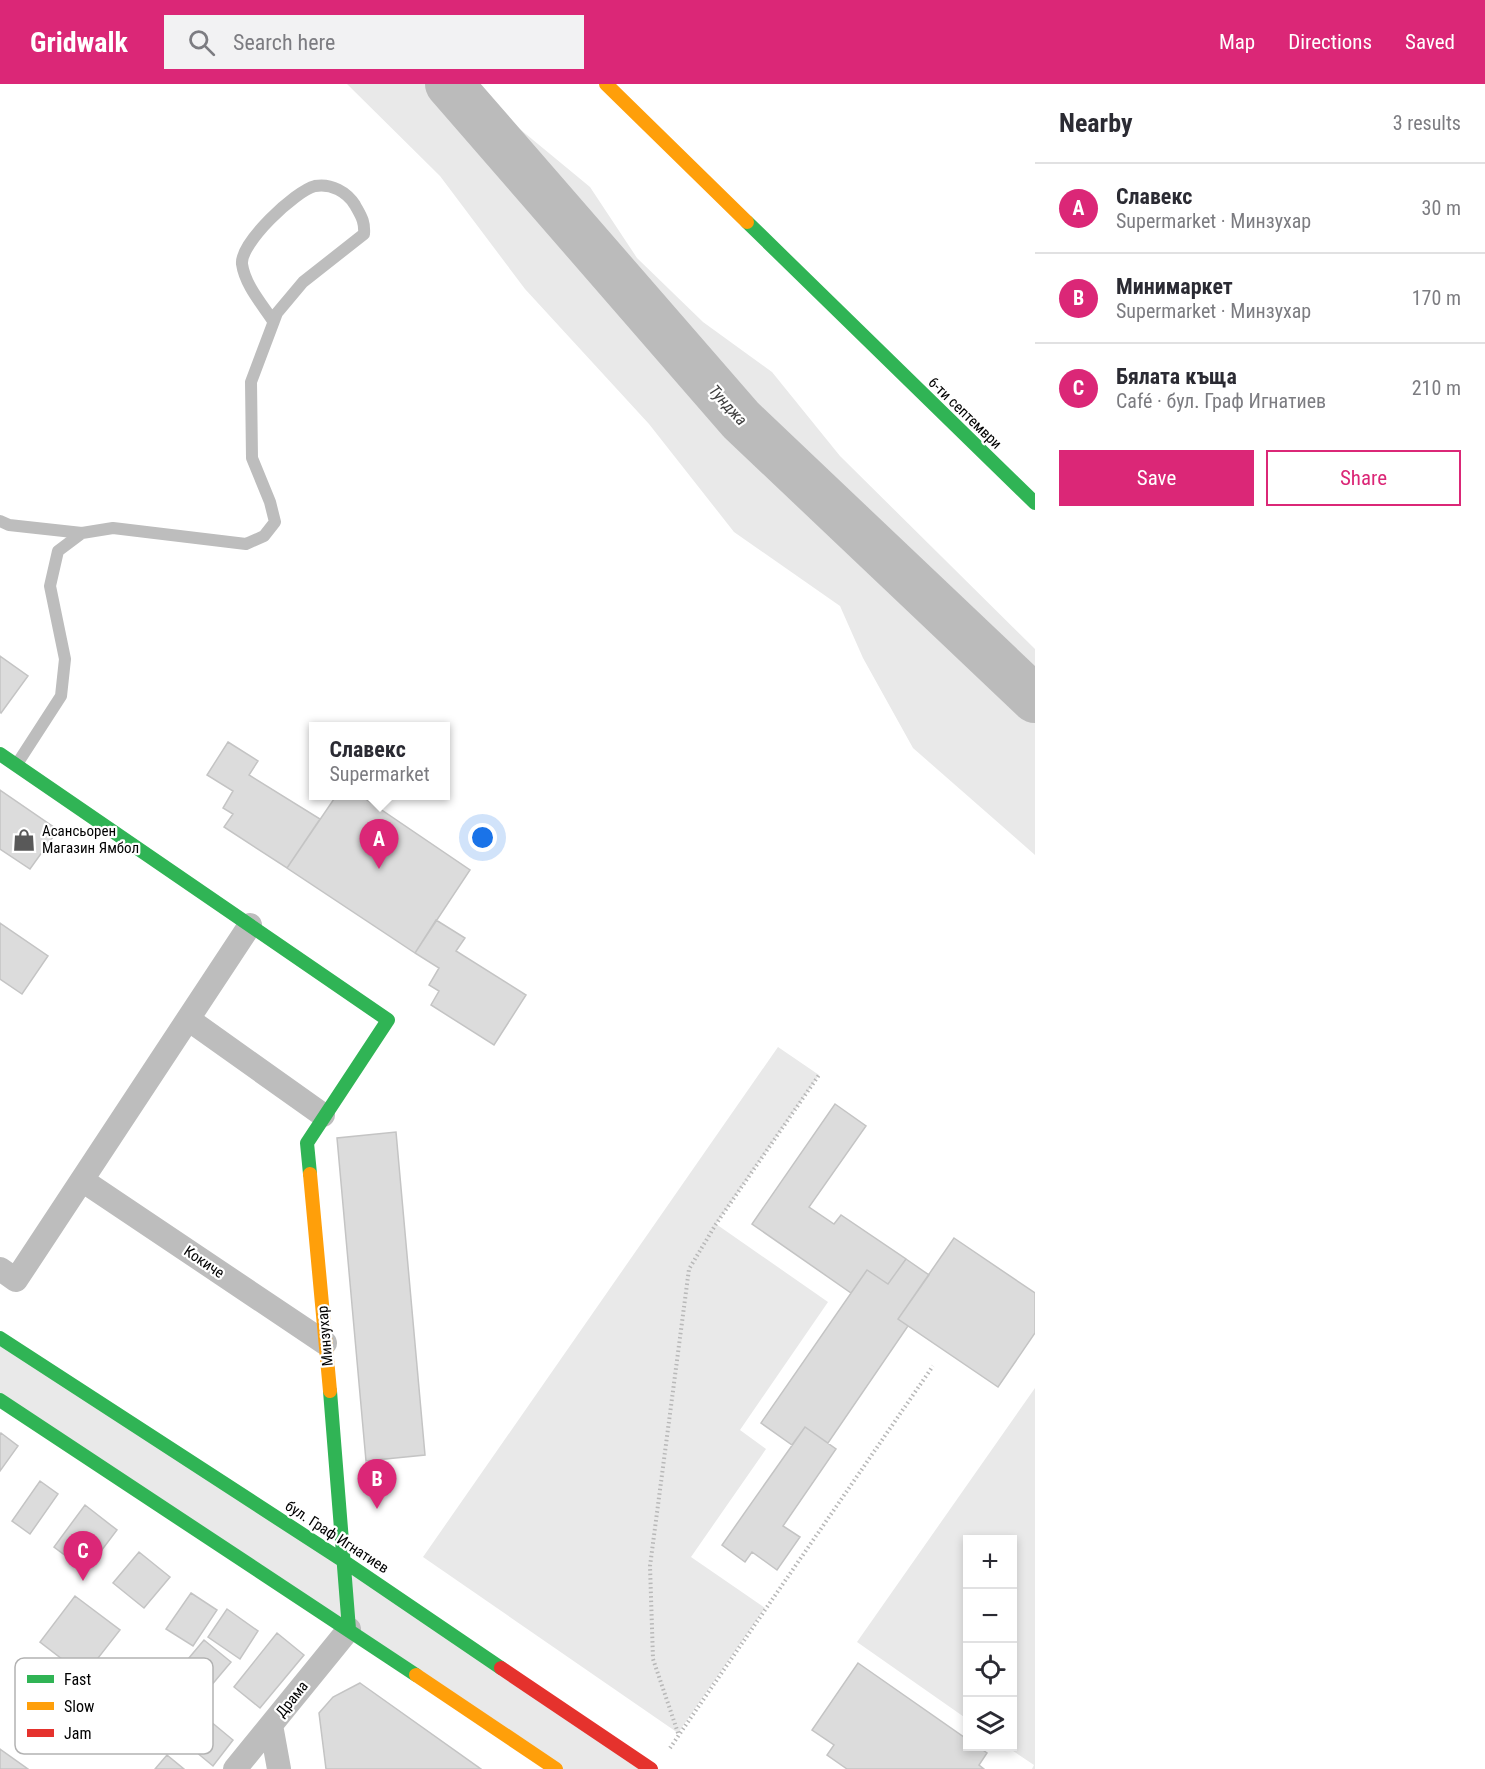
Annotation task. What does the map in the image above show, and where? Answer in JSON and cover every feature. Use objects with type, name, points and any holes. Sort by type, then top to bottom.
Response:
[{"type":"street","name":"6-ти септември","points":[[606,84],[1035,503]]},
{"type":"street","points":[[0,754],[250,926],[16,1280],[0,1269]]},
{"type":"street","name":"Минзухар","points":[[250,926],[388,1020],[323,1115],[307,1143],[349,1629]]},
{"type":"street","points":[[188,1019],[323,1115]]},
{"type":"street","name":"Кокиче","points":[[82,1180],[326,1343]]},
{"type":"street","name":"бул. Граф Игнатиев","points":[[0,1338],[345,1562],[651,1769]]},
{"type":"street","points":[[0,1400],[349,1629],[556,1769]]},
{"type":"street","name":"Драма","points":[[235,1769],[349,1629]]},
{"type":"street","points":[[272,1725],[279,1769]]},
{"type":"lane","points":[[0,521],[9,525],[82,533],[113,528],[246,544],[264,536],[275,522],[270,501],[252,458],[251,382],[273,321],[303,282],[364,234],[365,222],[351,200],[337,188],[315,186],[281,208],[246,245],[242,263],[249,284],[273,321]]},
{"type":"lane","points":[[16,765],[61,696],[65,659],[50,586],[58,551],[82,533]]},
{"type":"path","points":[[678,1733],[653,1659],[650,1566],[689,1269],[716,1224],[819,1076]]},
{"type":"path","points":[[668,1751],[678,1733],[933,1366]]},
{"type":"shaded area","points":[[347,84],[475,84],[504,116],[590,187],[637,258],[703,322],[772,372],[840,456],[1035,649],[1035,855],[913,748],[863,658],[840,606],[734,532],[649,424],[525,289],[440,176]]},
{"type":"shaded area","points":[[778,1047],[819,1075],[716,1224],[828,1302],[740,1430],[766,1449],[691,1557],[765,1608],[678,1733],[423,1557]]},
{"type":"shaded area","points":[[0,1338],[651,1769],[556,1769],[0,1400]]},
{"type":"shaded area","points":[[1035,1388],[1035,1769],[1032,1769],[1034,1765],[1013,1751],[1017,1751],[1017,1535],[963,1535],[963,1716],[857,1642]]},
{"type":"building","points":[[0,656],[28,676],[1,713],[0,712]]},
{"type":"building","points":[[228,742],[258,761],[249,775],[320,819],[287,868],[224,827],[233,814],[223,808],[233,791],[207,775]]},
{"type":"building","points":[[0,790],[58,830],[30,869],[0,849]]},
{"type":"building","points":[[333,800],[367,800],[470,870],[415,953],[287,868]]},
{"type":"building","points":[[436,920],[465,938],[456,951],[526,995],[494,1045],[431,1005],[439,991],[429,985],[439,968],[415,953]]},
{"type":"building","points":[[0,923],[48,956],[22,994],[0,979]]},
{"type":"building","points":[[835,1104],[866,1126],[809,1207],[834,1224],[841,1215],[906,1259],[888,1284],[867,1270],[851,1293],[752,1224]]},
{"type":"building","points":[[396,1132],[425,1455],[366,1461],[337,1138]]},
{"type":"building","points":[[954,1238],[1035,1293],[1035,1333],[998,1387],[898,1319]]},
{"type":"building","points":[[906,1259],[929,1275],[898,1319],[908,1326],[828,1443],[805,1427],[792,1445],[761,1423],[867,1270],[888,1284]]},
{"type":"building","points":[[805,1427],[836,1449],[783,1526],[800,1537],[777,1570],[752,1552],[745,1562],[722,1545]]},
{"type":"building","points":[[1,1433],[18,1446],[0,1471],[0,1435]]},
{"type":"building","points":[[40,1481],[58,1494],[30,1534],[12,1521]]},
{"type":"building","points":[[85,1505],[117,1530],[86,1571],[54,1547]]},
{"type":"building","points":[[139,1552],[170,1577],[144,1608],[113,1583]]},
{"type":"building","points":[[191,1593],[217,1610],[193,1646],[166,1629]]},
{"type":"building","points":[[75,1596],[120,1630],[98,1658],[61,1658],[40,1642]]},
{"type":"building","points":[[227,1609],[258,1631],[240,1659],[208,1637]]},
{"type":"building","points":[[277,1633],[304,1655],[260,1708],[234,1687]]},
{"type":"building","points":[[204,1640],[231,1662],[213,1683],[213,1658],[189,1658]]},
{"type":"building","points":[[858,1663],[963,1736],[963,1751],[987,1753],[979,1765],[984,1769],[847,1769],[827,1755],[834,1745],[812,1730]]},
{"type":"building","points":[[360,1683],[481,1769],[326,1769],[319,1713],[333,1697]]},
{"type":"building","points":[[213,1723],[233,1740],[213,1766],[198,1754],[213,1754]]},
{"type":"building","points":[[0,1749],[28,1769],[0,1769]]},
{"type":"building","points":[[167,1755],[184,1769],[155,1769]]},
{"type":"waterway","name":"Тунджа","points":[[449,84],[741,420],[1035,699]]},
{"type":"traffic: fast","points":[[747,222],[1035,503]]},
{"type":"traffic: fast","points":[[0,754],[388,1020],[307,1143],[310,1174]]},
{"type":"traffic: fast","points":[[0,1338],[345,1562],[501,1668]]},
{"type":"traffic: fast","points":[[330,1391],[349,1629]]},
{"type":"traffic: fast","points":[[0,1400],[416,1675]]},
{"type":"traffic: slow","points":[[606,84],[747,222]]},
{"type":"traffic: slow","points":[[310,1174],[330,1391]]},
{"type":"traffic: slow","points":[[416,1675],[556,1769]]},
{"type":"traffic: jam","points":[[501,1668],[651,1769]]},
{"type":"place","name":"Асансьорен Магазин Ямбол","points":[[24,840]]},
{"type":"place","name":"Славекс","points":[[379,869]]},
{"type":"place","name":"Минимаркет","points":[[377,1509]]},
{"type":"place","name":"Бялата къща","points":[[83,1581]]}]
